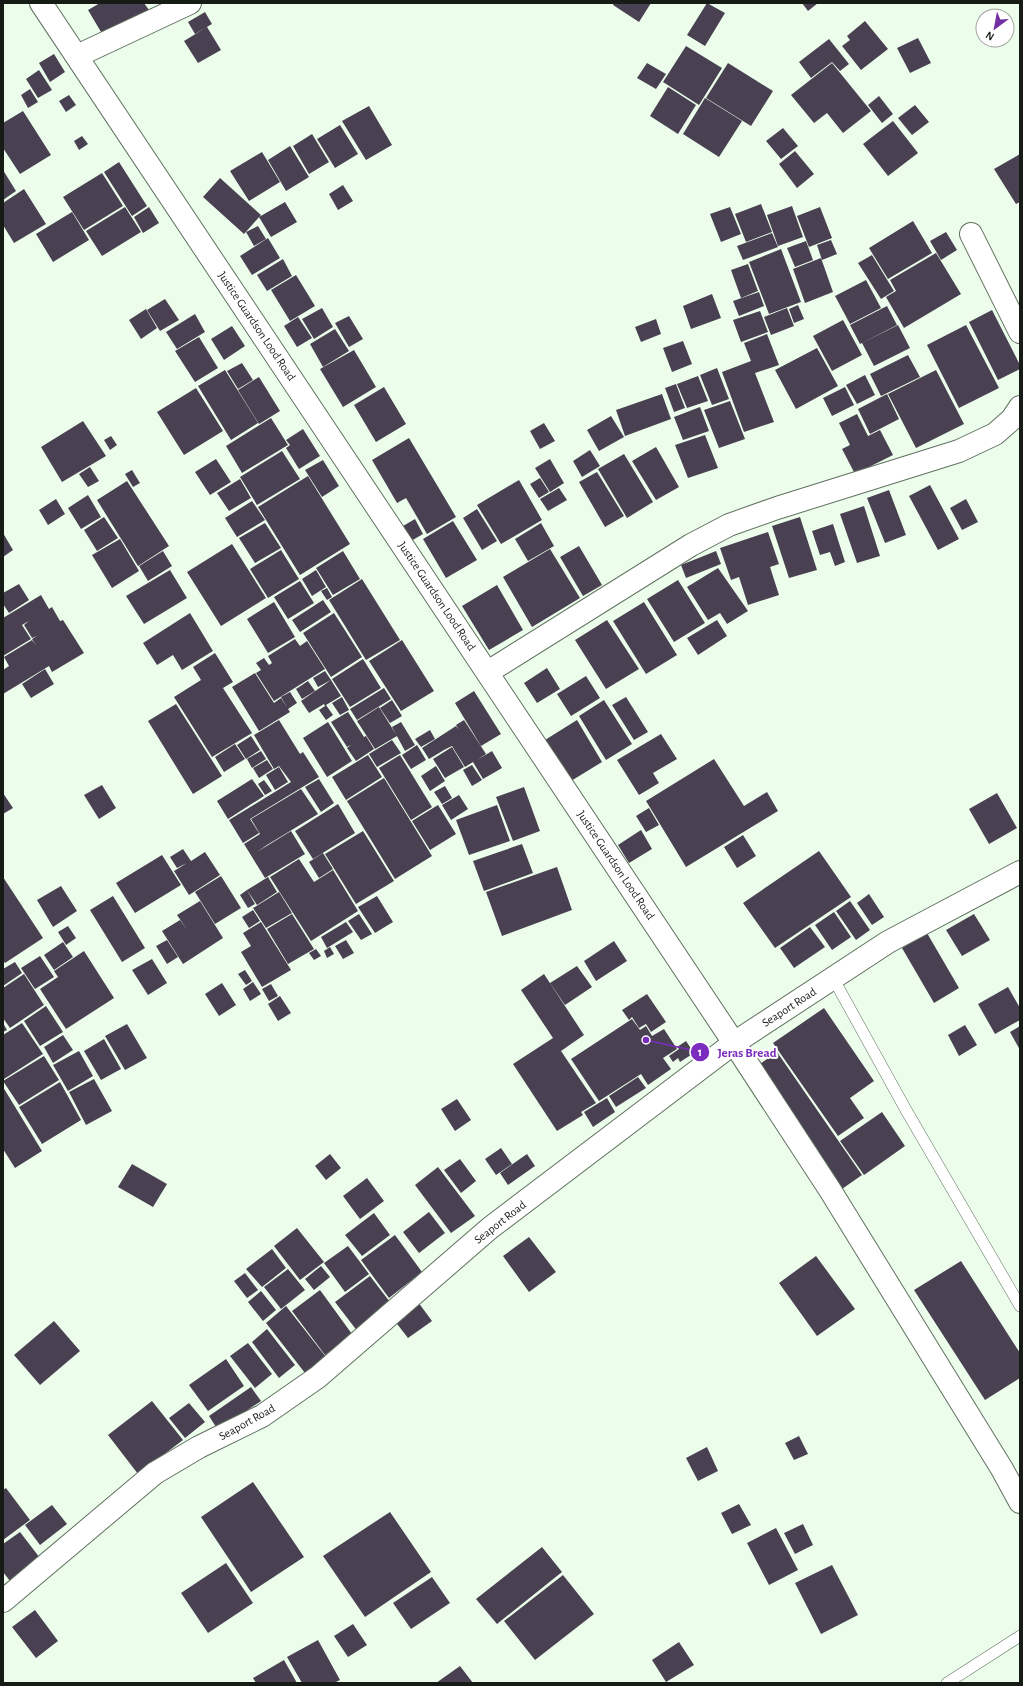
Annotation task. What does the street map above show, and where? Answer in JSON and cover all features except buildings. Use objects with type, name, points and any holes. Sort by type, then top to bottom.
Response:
[{"type":"street","name":"Justice Guardson Lood Road","points":[[41,3],[734,1043],[830,1190],[1002,1469],[1020,1502]]},
{"type":"street","points":[[77,56],[190,3]]},
{"type":"street","points":[[971,234],[1020,332]]},
{"type":"street","points":[[488,672],[691,545],[729,525],[777,508],[959,451],[994,434],[1012,419],[1020,407]]},
{"type":"street","name":"Seaport Road","points":[[3,1601],[155,1473],[199,1447],[262,1416],[318,1378],[490,1228],[734,1043],[888,942],[1020,872]]},
{"type":"lane","points":[[833,978],[913,1123],[1020,1306]]},
{"type":"lane","points":[[947,1683],[1020,1636]]},
{"type":"place","name":"Jeras Bread","points":[[646,1040]]}]
